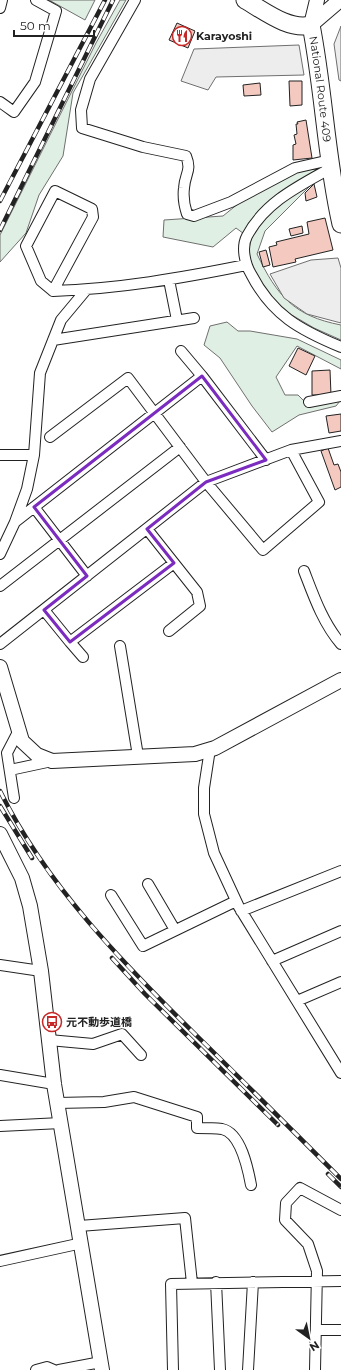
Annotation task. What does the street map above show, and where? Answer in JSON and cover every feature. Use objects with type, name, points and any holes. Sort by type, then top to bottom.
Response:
[{"type":"highway","name":"National Route 409","points":[[245,0],[290,24],[305,27],[311,25],[317,54],[330,164],[341,224]]},
{"type":"street","points":[[0,8],[2,0]]},
{"type":"street","points":[[0,102],[14,112],[35,82],[56,11],[36,0]]},
{"type":"street","points":[[135,0],[90,79],[81,110],[82,128],[143,147],[186,156],[190,165],[184,187],[184,205],[187,214],[194,216],[231,202],[295,168],[330,164]]},
{"type":"street","points":[[311,25],[317,0]]},
{"type":"street","points":[[311,25],[340,0]]},
{"type":"street","points":[[330,164],[286,192],[257,221],[246,238],[244,256],[246,265],[260,292],[281,314],[309,334],[341,347]]},
{"type":"street","points":[[53,291],[94,217],[92,209],[55,191],[26,246],[41,281],[53,291],[86,290],[169,280],[246,265]]},
{"type":"street","points":[[169,280],[177,320]]},
{"type":"street","points":[[0,554],[15,522],[27,489],[34,455],[40,373],[61,320],[86,290]]},
{"type":"street","points":[[53,340],[194,318]]},
{"type":"street","points":[[181,350],[266,460]]},
{"type":"street","points":[[15,522],[202,376]]},
{"type":"street","points":[[50,437],[128,378],[206,482],[263,550],[319,502],[292,450]]},
{"type":"street","points":[[309,402],[341,396]]},
{"type":"street","points":[[0,644],[206,482],[292,450],[341,440]]},
{"type":"street","points":[[0,586],[180,448]]},
{"type":"street","points":[[0,456],[34,455]]},
{"type":"street","points":[[34,507],[87,576]]},
{"type":"street","points":[[147,529],[197,592],[200,606],[169,631]]},
{"type":"street","points":[[70,642],[174,563]]},
{"type":"street","points":[[304,572],[321,614],[331,632],[341,644]]},
{"type":"street","points":[[44,610],[83,657]]},
{"type":"street","points":[[120,646],[138,756]]},
{"type":"street","points":[[0,667],[22,741],[37,756],[52,761]]},
{"type":"street","points":[[10,770],[52,761],[195,754],[210,749],[261,724],[341,680]]},
{"type":"street","points":[[14,798],[7,753],[19,730]]},
{"type":"street","points":[[210,749],[204,788],[204,814],[214,853],[241,911],[341,1073]]},
{"type":"street","points":[[0,834],[22,878],[30,906],[40,971],[54,1084],[82,1243],[101,1366],[59,1370]]},
{"type":"street","points":[[241,911],[341,871]]},
{"type":"street","points":[[148,884],[175,930]]},
{"type":"street","points":[[111,895],[142,946],[236,901]]},
{"type":"street","points":[[272,961],[341,931]]},
{"type":"street","points":[[0,965],[40,971]]},
{"type":"street","points":[[297,1001],[341,982]]},
{"type":"street","points":[[49,1040],[94,1044],[122,1034],[140,1055]]},
{"type":"street","points":[[0,1075],[54,1084]]},
{"type":"street","points":[[57,1103],[104,1102],[134,1097],[197,1116],[196,1128],[224,1130],[236,1140],[245,1156],[251,1185]]},
{"type":"street","points":[[0,1126],[61,1123]]},
{"type":"street","points":[[315,1370],[317,1271],[308,1244],[285,1220],[286,1203],[300,1188],[341,1210]]},
{"type":"street","points":[[79,1226],[185,1218],[192,1283]]},
{"type":"street","points":[[0,1261],[82,1243]]},
{"type":"street","points":[[173,1370],[171,1284],[216,1282],[341,1281]]},
{"type":"street","points":[[216,1282],[220,1370]]},
{"type":"street","points":[[248,1370],[253,1282]]},
{"type":"street","points":[[316,1330],[341,1330]]},
{"type":"street","points":[[36,1370],[47,1367],[54,1370]]},
{"type":"highlighted area","points":[[202,376],[266,460],[206,482],[147,529],[174,563],[70,642],[44,610],[87,576],[34,507]]},
{"type":"green space","points":[[49,0],[95,0],[85,20]]},
{"type":"green space","points":[[120,0],[126,0],[73,93],[63,156],[39,195],[26,233],[0,262],[0,235],[96,43]]},
{"type":"green space","points":[[311,169],[316,170],[315,181],[265,231],[257,254],[264,269],[280,293],[299,310],[325,321],[341,325],[341,340],[314,328],[285,311],[270,298],[247,257],[251,239],[236,228],[213,247],[163,237],[164,220],[223,216],[239,203],[297,171]]},
{"type":"green space","points":[[227,322],[238,331],[250,331],[297,339],[341,360],[341,369],[297,346],[276,377],[285,395],[298,395],[308,405],[340,401],[336,406],[299,415],[272,432],[252,406],[220,358],[204,345],[210,326]]},
{"type":"shaded area","points":[[341,26],[341,81],[339,80],[334,44]]},
{"type":"shaded area","points":[[299,45],[304,75],[216,77],[208,90],[181,81],[194,49]]},
{"type":"shaded area","points":[[338,258],[341,268],[341,323],[307,314],[284,298],[270,274],[311,260]]},
{"type":"building","name":"Karayoshi","points":[[177,23],[195,31],[188,48],[169,40]]},
{"type":"building","points":[[289,81],[302,81],[302,105],[290,106]]},
{"type":"building","points":[[260,83],[261,95],[244,96],[243,85]]},
{"type":"building","points":[[306,120],[312,158],[293,160],[293,145],[296,144],[294,135],[297,134],[296,124],[298,124],[297,122]]},
{"type":"building","points":[[314,184],[317,197],[306,201],[305,193]]},
{"type":"building","points":[[325,218],[333,250],[295,259],[296,262],[273,267],[269,247],[277,245],[276,242],[309,234],[307,222]]},
{"type":"building","points":[[302,226],[303,233],[291,236],[289,229]]},
{"type":"building","points":[[266,250],[270,265],[263,267],[259,252]]},
{"type":"building","points":[[298,348],[315,356],[306,375],[289,366]]},
{"type":"building","points":[[330,370],[331,395],[312,395],[312,371]]},
{"type":"building","points":[[341,414],[341,431],[329,433],[326,416]]},
{"type":"building","points":[[328,448],[334,465],[338,464],[341,472],[341,487],[335,490],[321,451]]},
{"type":"railway","points":[[0,201],[105,0]]},
{"type":"railway","points":[[0,230],[113,0]]},
{"type":"railway","points":[[0,791],[19,826],[40,859],[63,891],[114,951],[141,980],[341,1179]]},
{"type":"railway","points":[[0,806],[32,858]]},
{"type":"railway","points":[[112,958],[145,994],[278,1125]]},
{"type":"railway","points":[[328,1174],[341,1187]]},
{"type":"place","name":"Karayoshi","points":[[182,36]]},
{"type":"place","name":"元不動歩道橋","points":[[52,1022]]}]
